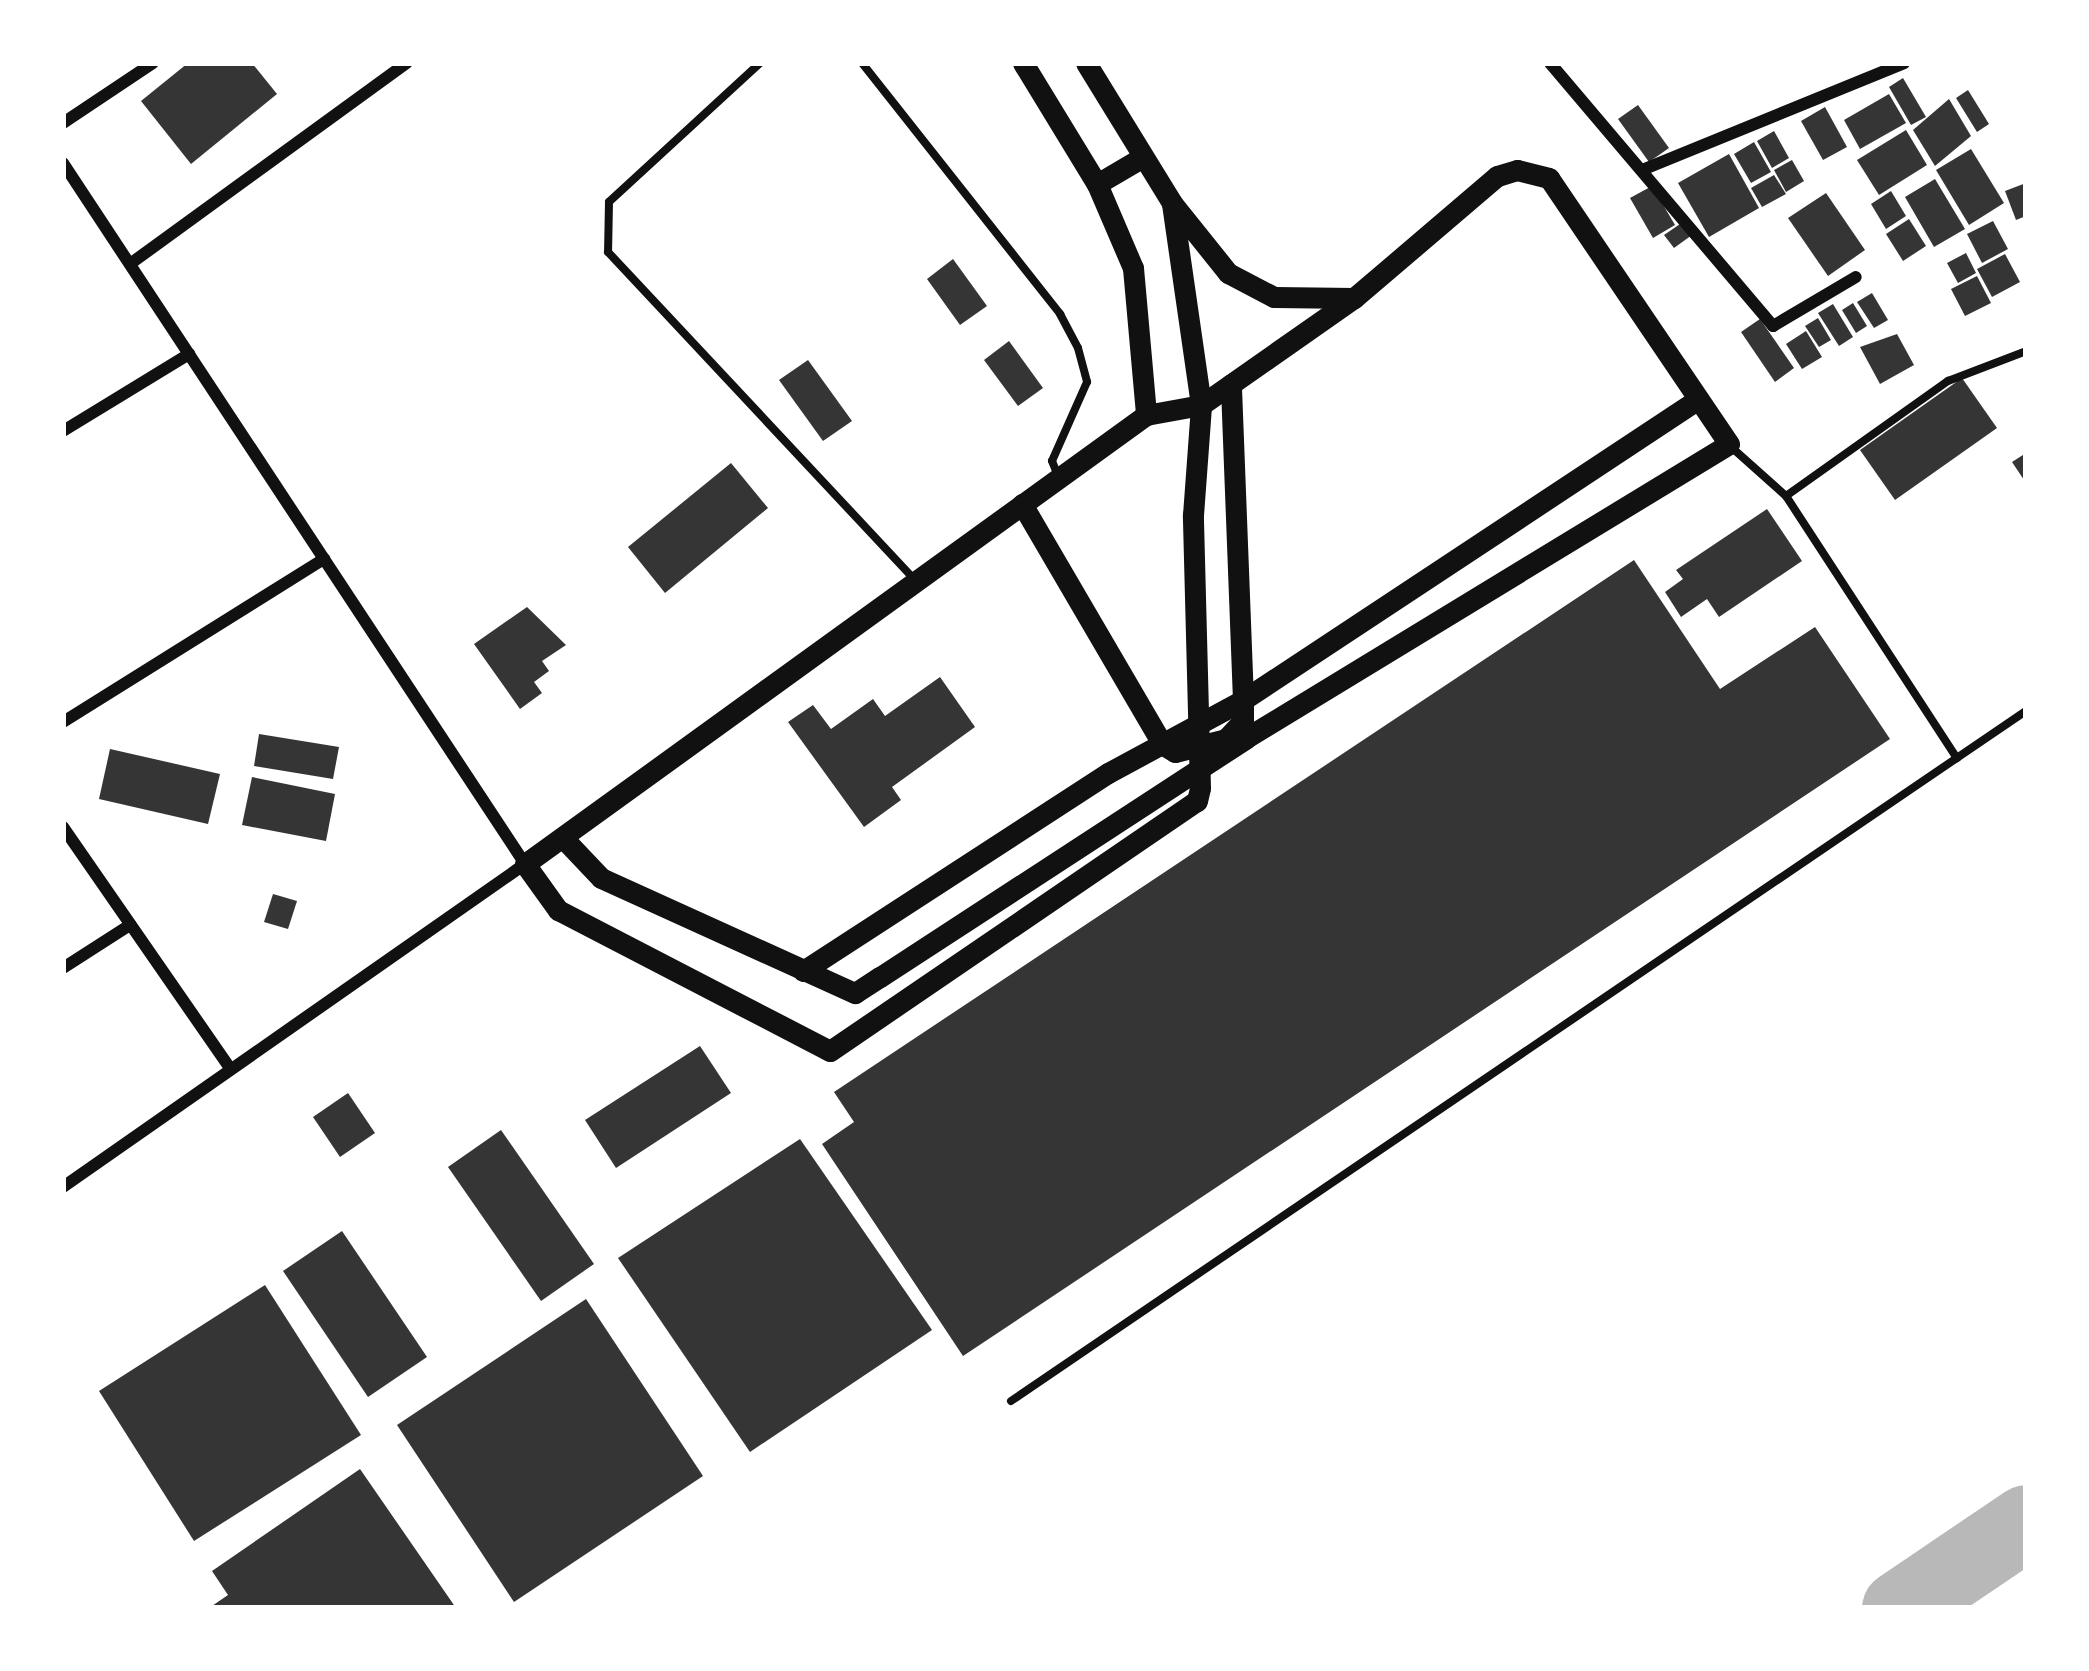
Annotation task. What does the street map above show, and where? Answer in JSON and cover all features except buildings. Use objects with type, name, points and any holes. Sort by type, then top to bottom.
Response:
[{"type":"street","points":[[63,124],[153,63]]},
{"type":"street","points":[[130,264],[406,63]]},
{"type":"street","points":[[1023,63],[1097,184],[1133,268],[1146,415]]},
{"type":"street","points":[[1086,63],[1172,203],[1254,293],[1354,298]]},
{"type":"street","points":[[1550,63],[1772,326],[1856,277]]},
{"type":"street","points":[[1642,170],[1904,63]]},
{"type":"street","points":[[1097,184],[1143,157]]},
{"type":"street","points":[[63,163],[525,864],[576,922],[820,1049],[842,1046],[1197,801],[1193,515],[1201,405],[1172,203]]},
{"type":"street","points":[[63,1186],[565,840],[1146,415],[1201,405],[1354,298],[1496,176],[1537,171],[1550,178],[1729,444],[1246,738],[855,993],[601,878],[565,840]]},
{"type":"street","points":[[63,431],[189,354]]},
{"type":"street","points":[[1022,503],[1162,744],[1175,752],[1226,739],[1243,721],[1231,384]]},
{"type":"street","points":[[1243,700],[1697,400]]},
{"type":"street","points":[[63,722],[324,559]]},
{"type":"street","points":[[803,971],[1162,744]]},
{"type":"street","points":[[63,827],[230,1068]]},
{"type":"street","points":[[63,968],[130,925]]},
{"type":"lane","points":[[760,63],[609,202],[608,251],[919,585]]},
{"type":"lane","points":[[862,63],[1060,314],[1078,348],[1087,382],[1052,461],[1058,476]]},
{"type":"lane","points":[[1786,496],[1948,381],[2026,351]]},
{"type":"lane","points":[[1729,444],[1786,496],[1957,758]]},
{"type":"lane","points":[[1011,1401],[2026,711]]},
{"type":"taxiway","points":[[1899,1608],[2026,1522]]}]
